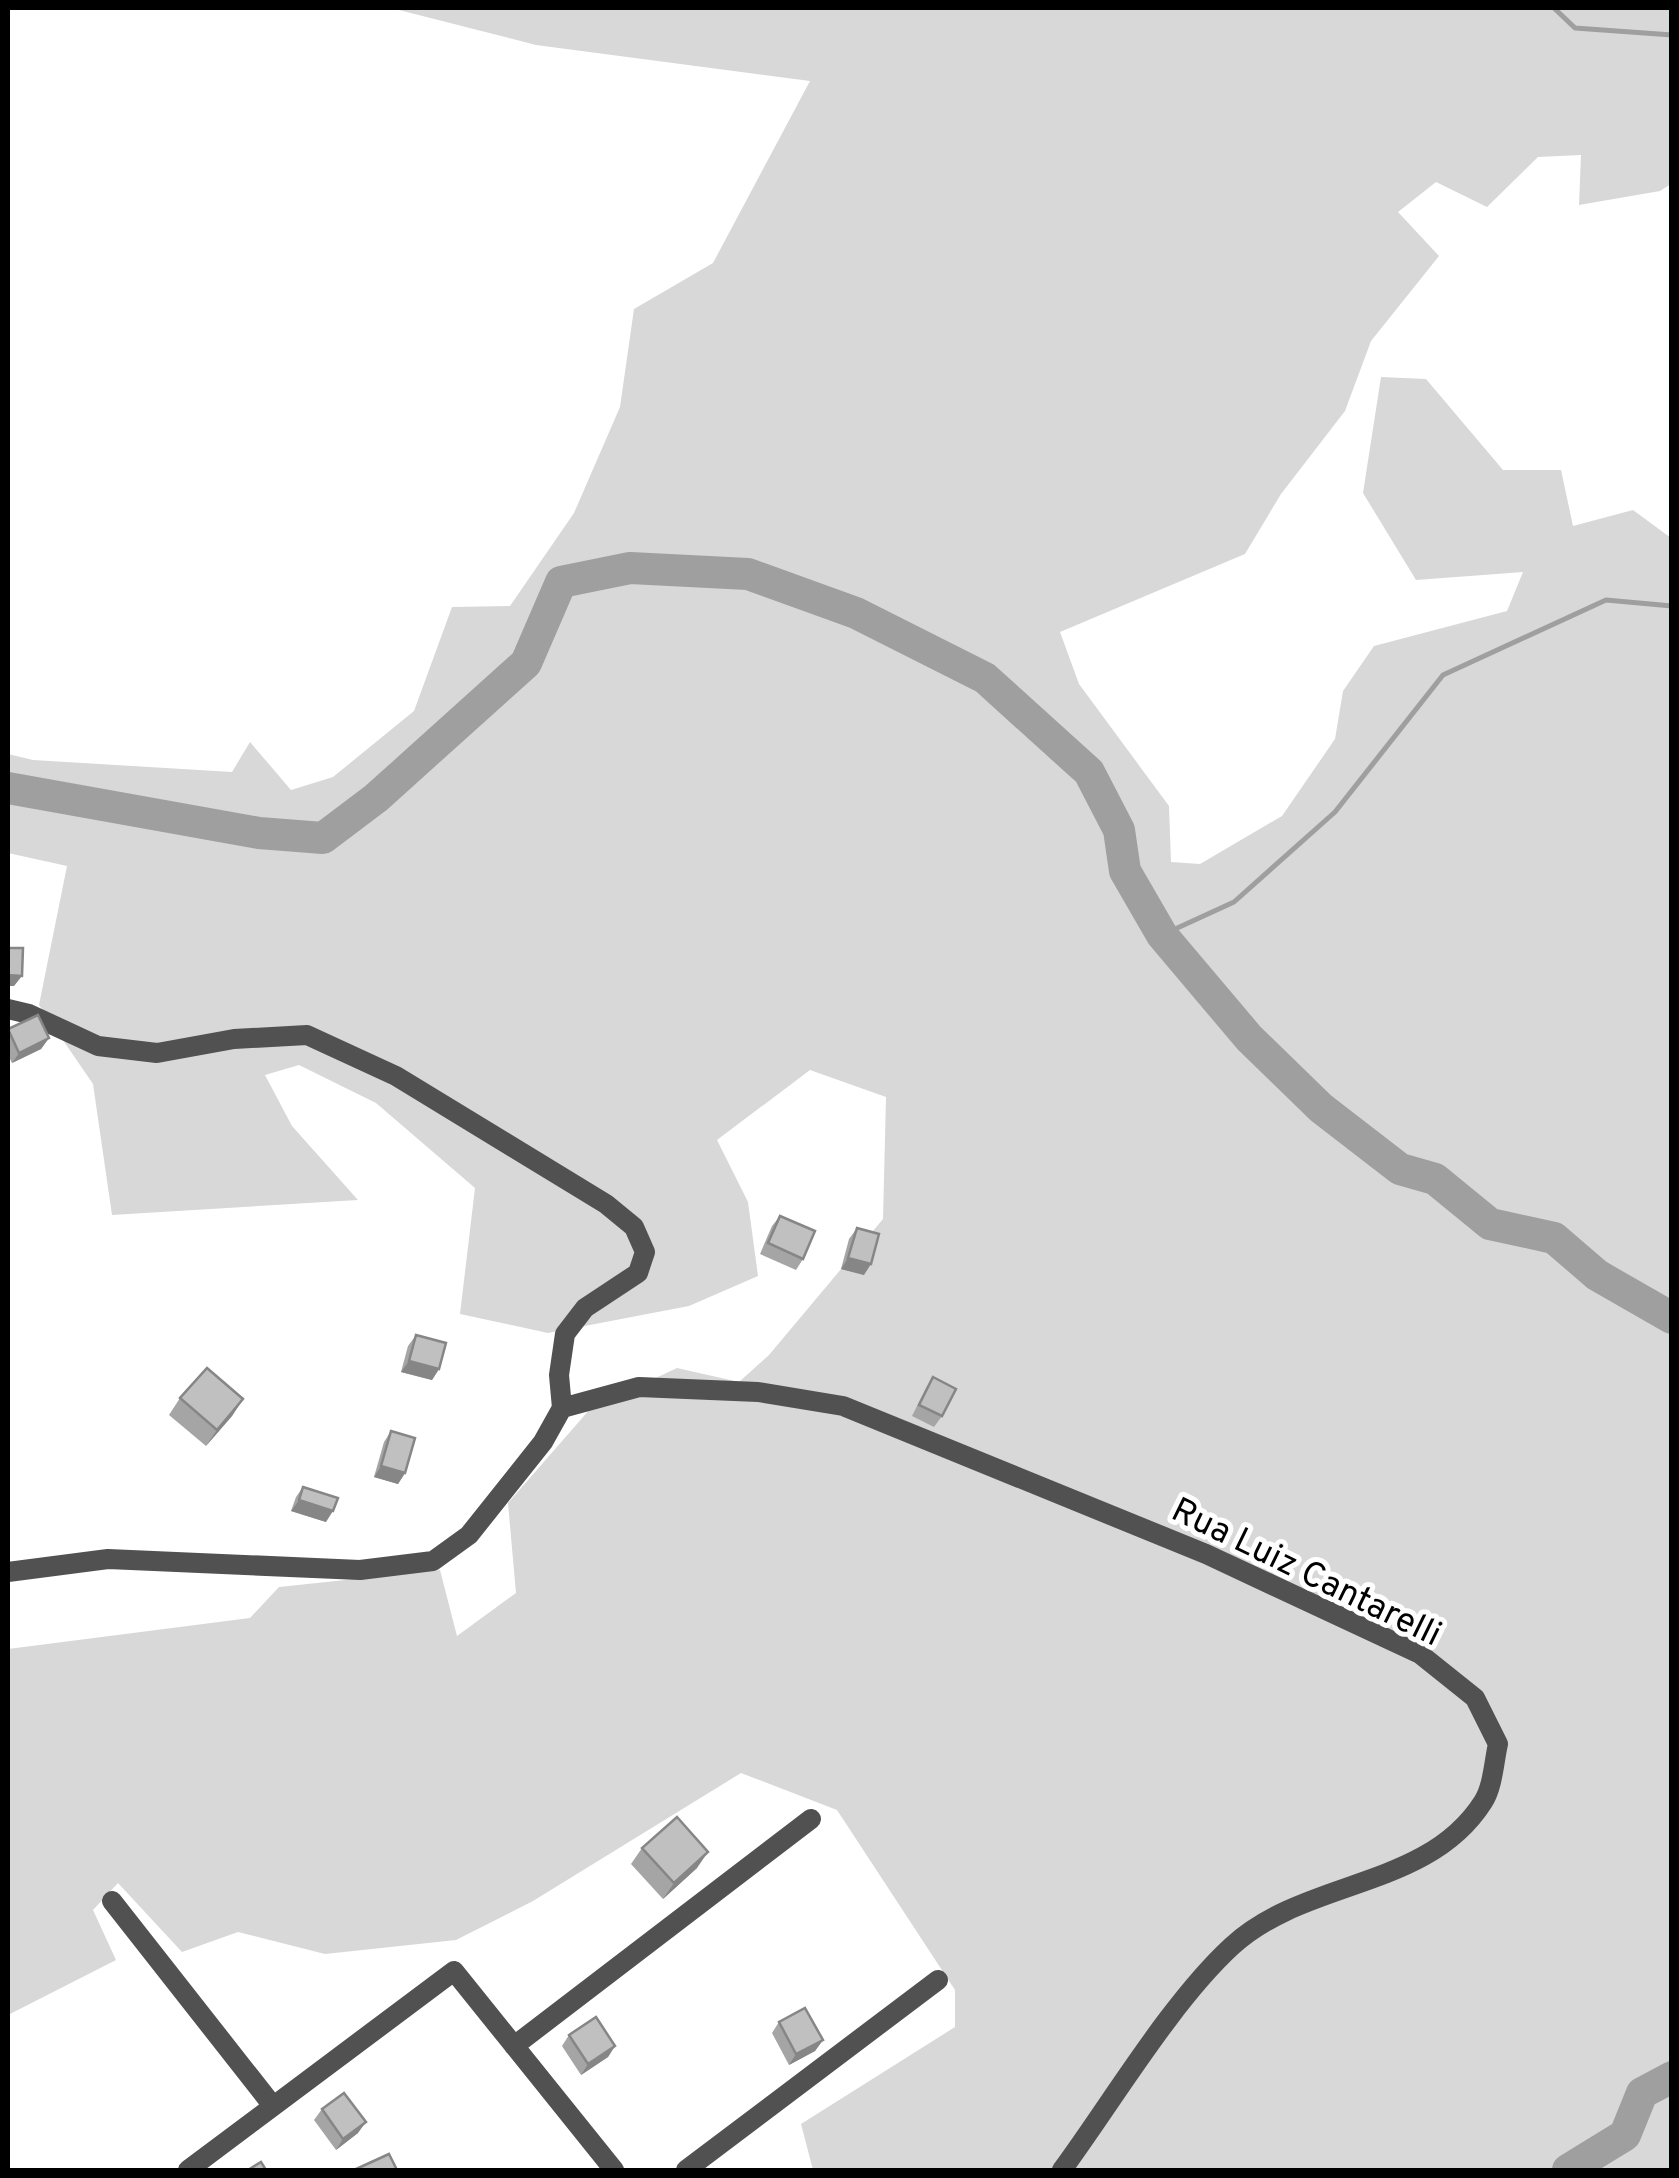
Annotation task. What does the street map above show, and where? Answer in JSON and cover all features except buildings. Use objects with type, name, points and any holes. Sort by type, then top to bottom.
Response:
[{"type":"street","points":[[8,1009],[29,1014],[98,1046],[158,1053],[234,1039],[307,1036],[396,1076],[606,1204],[634,1226],[645,1252],[638,1272],[585,1308],[565,1334],[558,1375],[562,1408],[542,1442],[470,1535],[433,1561],[360,1570],[108,1559],[8,1572]]},
{"type":"street","name":"Rua Luiz Cantarelli","points":[[562,1408],[639,1387],[758,1392],[843,1406],[1206,1554],[1420,1654],[1475,1698],[1498,1744],[1486,1799],[1451,1842],[1393,1871],[1281,1909],[1232,1946],[1191,1990],[1062,2170]]},
{"type":"street","points":[[514,2046],[811,1818]]},
{"type":"street","points":[[112,1901],[273,2106]]},
{"type":"street","points":[[188,2170],[454,1971],[614,2170]]},
{"type":"street","points":[[686,2170],[938,1980]]},
{"type":"shaded area","points":[[391,8],[1671,8],[1671,184],[1660,191],[1579,205],[1581,155],[1538,157],[1487,207],[1436,182],[1398,212],[1439,256],[1371,341],[1345,411],[1281,494],[1245,554],[1060,632],[1079,684],[1169,806],[1171,862],[1200,864],[1282,816],[1335,739],[1343,691],[1374,646],[1507,611],[1523,572],[1416,580],[1363,493],[1381,377],[1426,379],[1503,470],[1561,470],[1573,526],[1633,510],[1671,538],[1671,2170],[813,2170],[801,2124],[955,2027],[955,1990],[837,1810],[741,1773],[533,1901],[456,1940],[325,1954],[238,1932],[182,1952],[118,1883],[93,1910],[116,1960],[8,2015],[8,1649],[250,1618],[279,1587],[440,1570],[457,1636],[516,1593],[508,1503],[590,1409],[677,1368],[739,1382],[769,1355],[883,1219],[886,1097],[810,1070],[717,1140],[748,1202],[758,1276],[689,1306],[548,1333],[460,1314],[475,1188],[376,1103],[299,1065],[265,1075],[292,1126],[358,1200],[112,1215],[93,1084],[39,1005],[67,866],[8,853],[8,754],[33,760],[232,772],[250,742],[291,790],[333,777],[414,711],[452,607],[510,606],[574,513],[620,407],[634,309],[713,263],[810,81],[536,45]]},
{"type":"waterway","points":[[1554,8],[1575,28],[1672,35]]},
{"type":"waterway","points":[[8,788],[259,833],[323,838],[376,798],[526,663],[561,582],[630,568],[748,574],[856,613],[985,678],[1089,772],[1119,830],[1125,871],[1162,935],[1249,1038],[1321,1108],[1400,1169],[1435,1179],[1490,1224],[1554,1238],[1597,1275],[1672,1318]]},
{"type":"waterway","points":[[1162,935],[1234,902],[1335,812],[1443,675],[1606,600],[1672,606]]},
{"type":"waterway","points":[[1568,2170],[1625,2135],[1642,2093],[1672,2077]]}]
